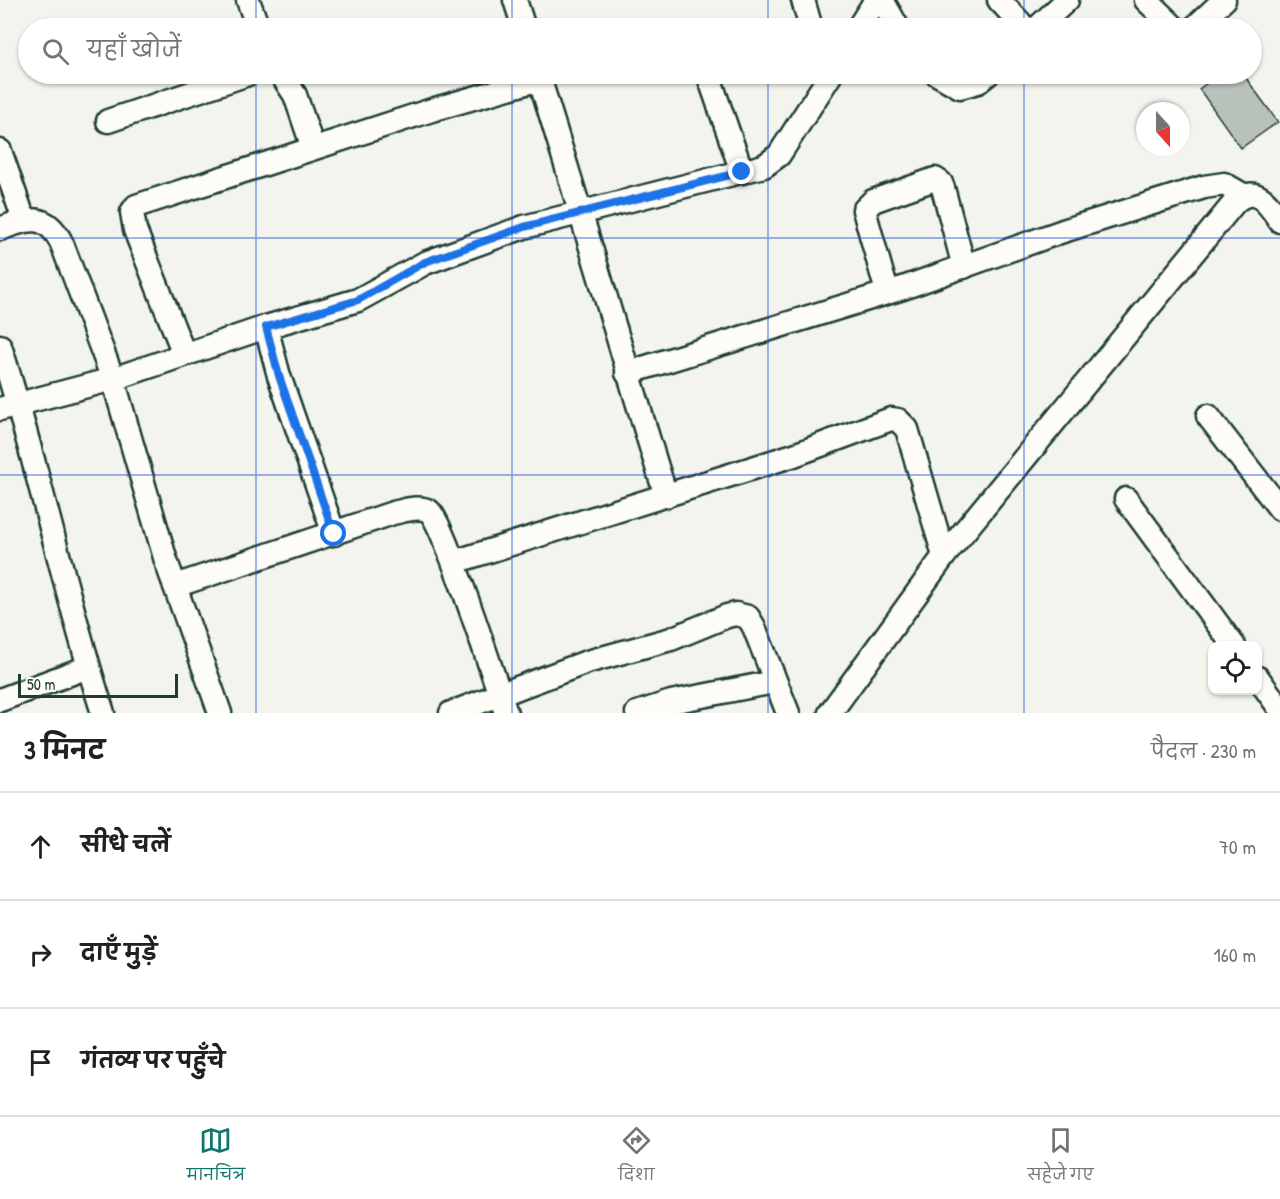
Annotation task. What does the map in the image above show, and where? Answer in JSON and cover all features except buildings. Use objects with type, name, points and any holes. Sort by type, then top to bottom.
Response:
[{"type":"street","points":[[248,0],[254,18]]},
{"type":"street","points":[[515,0],[521,18]]},
{"type":"street","points":[[803,0],[808,18]]},
{"type":"street","points":[[864,18],[876,0]]},
{"type":"street","points":[[882,0],[892,18]]},
{"type":"street","points":[[999,0],[1016,18]]},
{"type":"street","points":[[1048,18],[1067,0]]},
{"type":"street","points":[[1146,0],[1165,18]]},
{"type":"street","points":[[1205,18],[1224,0]]},
{"type":"street","points":[[108,121],[218,84]]},
{"type":"street","points":[[288,84],[295,95],[313,147]]},
{"type":"street","points":[[184,354],[135,230],[132,212],[136,206],[514,84]]},
{"type":"street","points":[[542,84],[583,213],[627,373],[666,496]]},
{"type":"street","points":[[711,84],[742,172]]},
{"type":"street","points":[[10,407],[113,379],[266,327],[358,300],[425,262],[524,227],[764,166],[779,155],[822,84]]},
{"type":"street","points":[[955,84],[960,87],[971,84]]},
{"type":"street","points":[[0,151],[24,220]]},
{"type":"street","points":[[887,292],[864,210],[873,201],[935,179],[941,183],[943,188],[964,267]]},
{"type":"street","points":[[627,373],[887,292],[1063,231],[1204,187],[1224,184],[1243,195]]},
{"type":"street","points":[[830,713],[945,556],[1243,195],[1251,193],[1264,199],[1280,220]]},
{"type":"street","points":[[0,229],[24,220],[41,221],[56,231],[113,379],[166,561],[220,713]]},
{"type":"street","points":[[266,327],[279,376],[334,534]]},
{"type":"street","points":[[0,346],[10,407],[103,713]]},
{"type":"street","points":[[1208,416],[1280,509]]},
{"type":"street","points":[[454,562],[794,455],[879,422],[898,420],[907,429],[915,449],[945,556]]},
{"type":"street","points":[[1126,499],[1231,641]]},
{"type":"street","points":[[176,586],[393,513],[421,508],[430,511],[437,519],[454,562],[503,703]]},
{"type":"street","points":[[451,713],[503,703],[587,662],[671,639],[736,614],[748,617],[754,627],[788,713]]},
{"type":"street","points":[[0,700],[88,668]]},
{"type":"street","points":[[637,713],[670,702],[774,682]]},
{"type":"street","points":[[1262,685],[1280,709]]},
{"type":"route","points":[[334,534],[279,376],[266,327],[358,300],[384,288],[425,262],[524,227],[742,172]]}]
